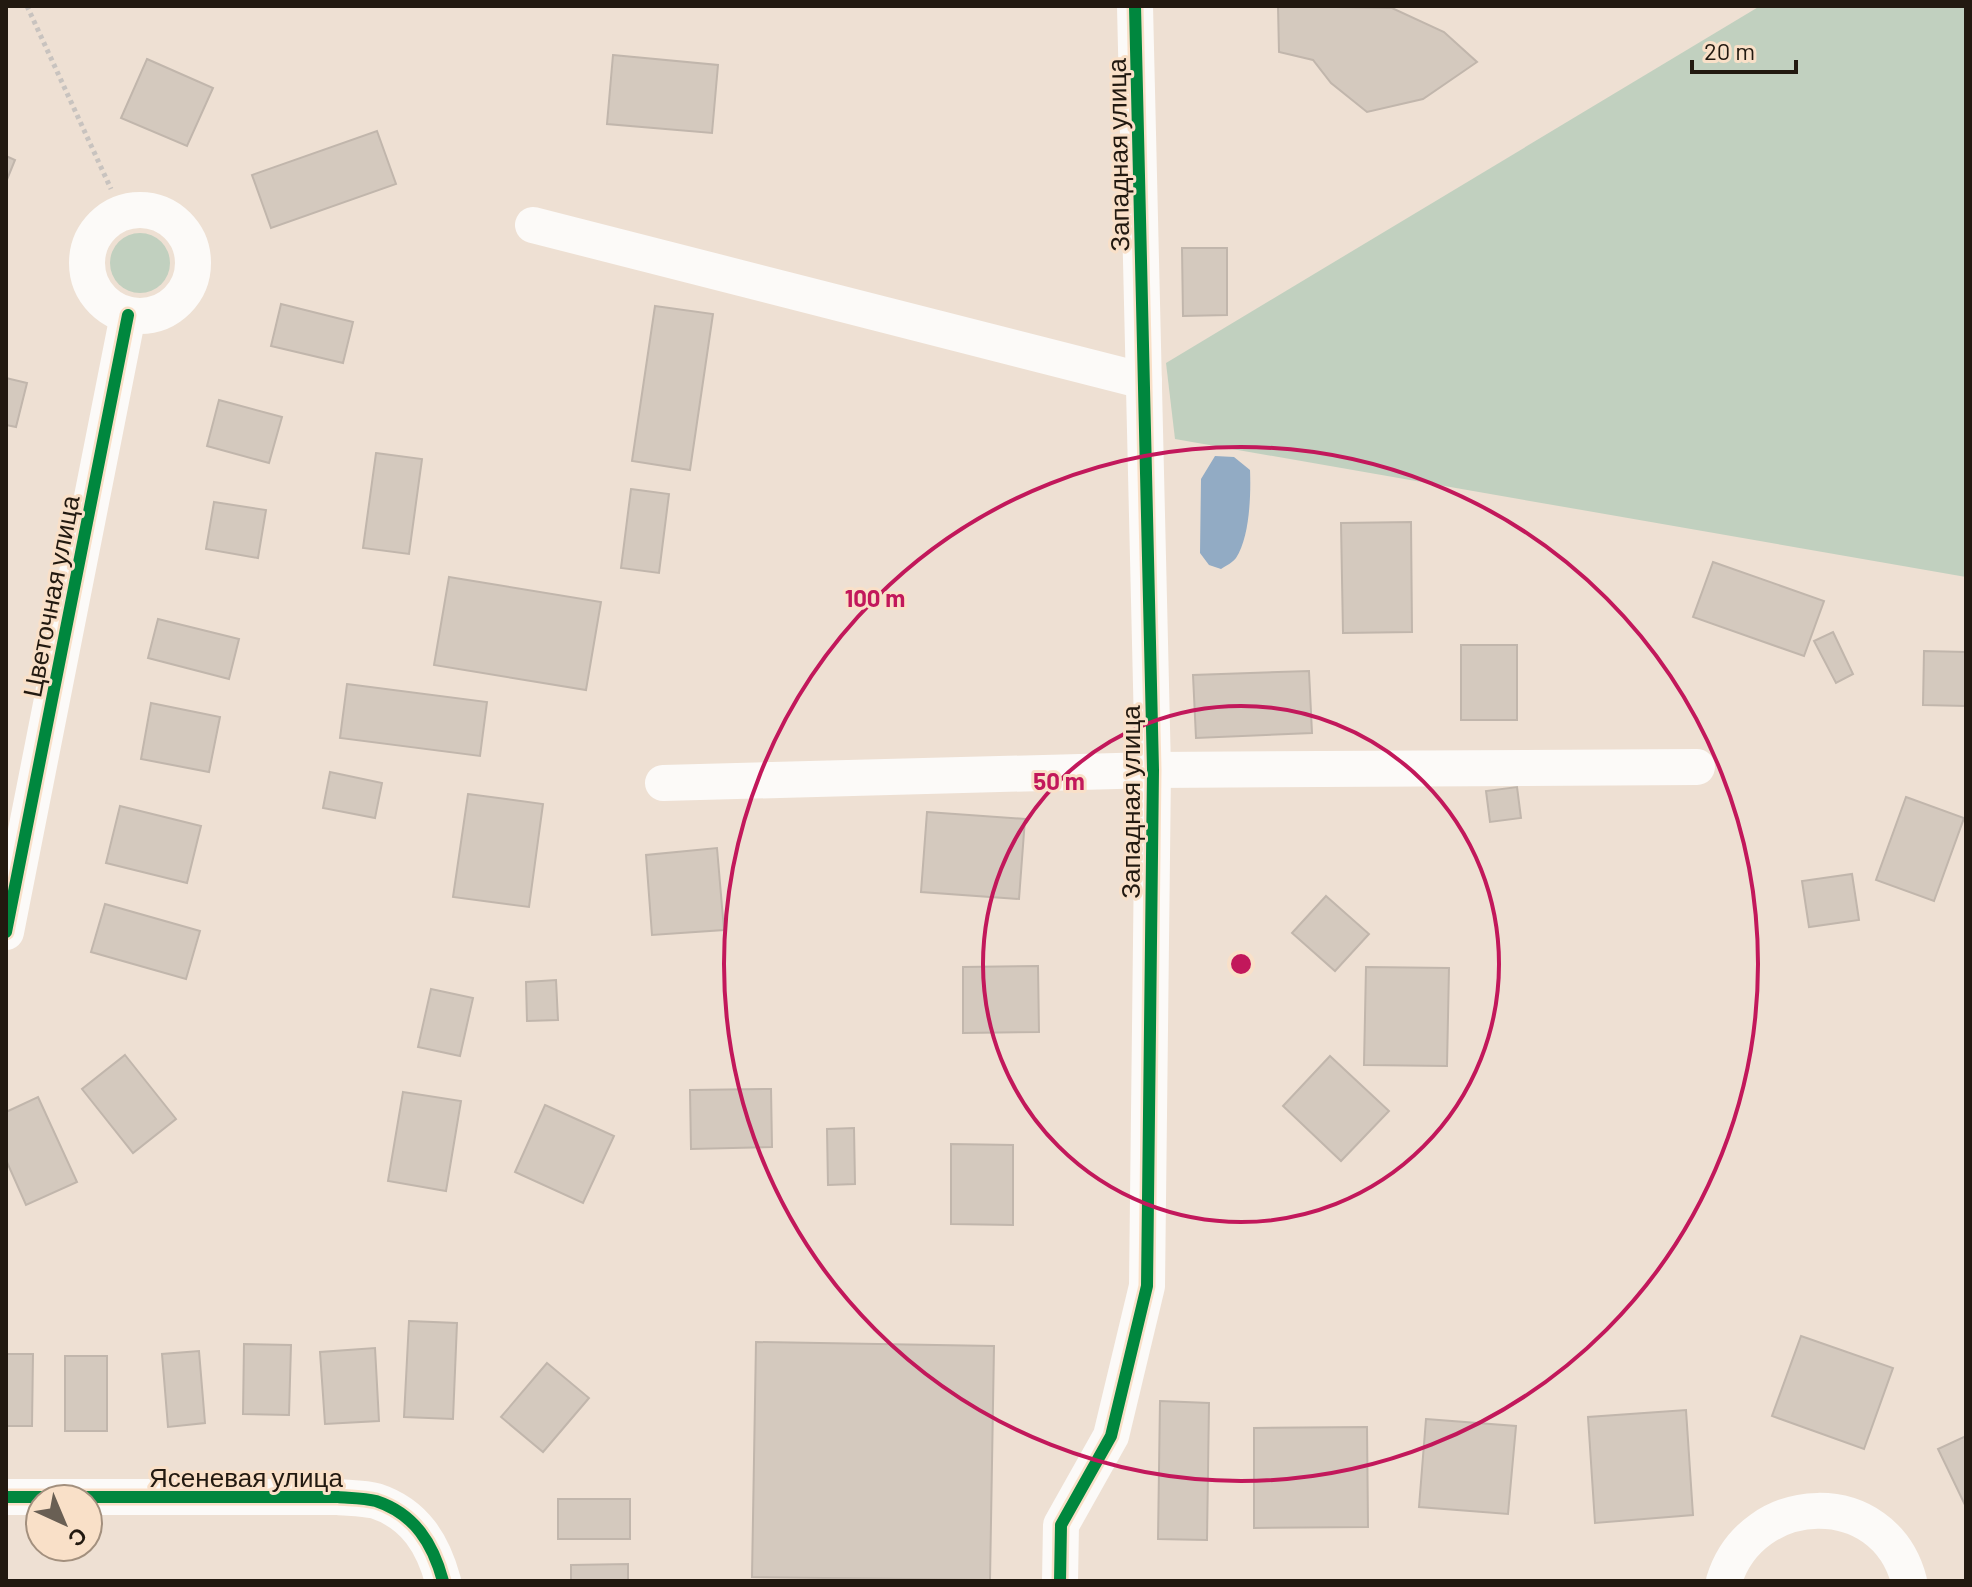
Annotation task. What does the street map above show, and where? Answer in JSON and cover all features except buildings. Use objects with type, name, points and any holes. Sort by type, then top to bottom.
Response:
[{"type":"street","name":"Западная улица","points":[[1060,1581],[1061,1525],[1111,1436],[1147,1286],[1153,770],[1135,6]]},
{"type":"street","points":[[533,225],[1144,381]]},
{"type":"street","name":"Цветочная улица","points":[[6,932],[128,315]]},
{"type":"street","points":[[663,783],[1153,770],[1697,767]]},
{"type":"street","name":"Ясеневая улица","points":[[6,1497],[338,1497],[375,1501],[402,1515],[426,1537],[443,1581]]},
{"type":"street","points":[[1724,1581],[1739,1548],[1763,1525],[1794,1512],[1828,1510],[1859,1519],[1886,1539],[1905,1566],[1909,1581]]},
{"type":"path","points":[[27,6],[111,189]]},
{"type":"green space","points":[[1760,6],[1966,6],[1966,577],[1175,439],[1166,363]]},
{"type":"green space","points":[[140,233],[152,235],[161,242],[168,251],[168,275],[161,284],[152,291],[140,293],[128,291],[119,284],[112,275],[110,263],[112,251],[119,242],[128,235]]},
{"type":"water","points":[[1215,456],[1234,457],[1250,470],[1250,502],[1244,539],[1236,558],[1221,569],[1209,565],[1200,553],[1201,479]]},
{"type":"cycle path","points":[[1060,1581],[1061,1525],[1111,1436],[1147,1286],[1153,770],[1135,6]]},
{"type":"cycle path","points":[[6,932],[128,315]]},
{"type":"cycle path","points":[[6,1497],[338,1497],[372,1500],[390,1507],[412,1522],[428,1543],[443,1581]]}]
